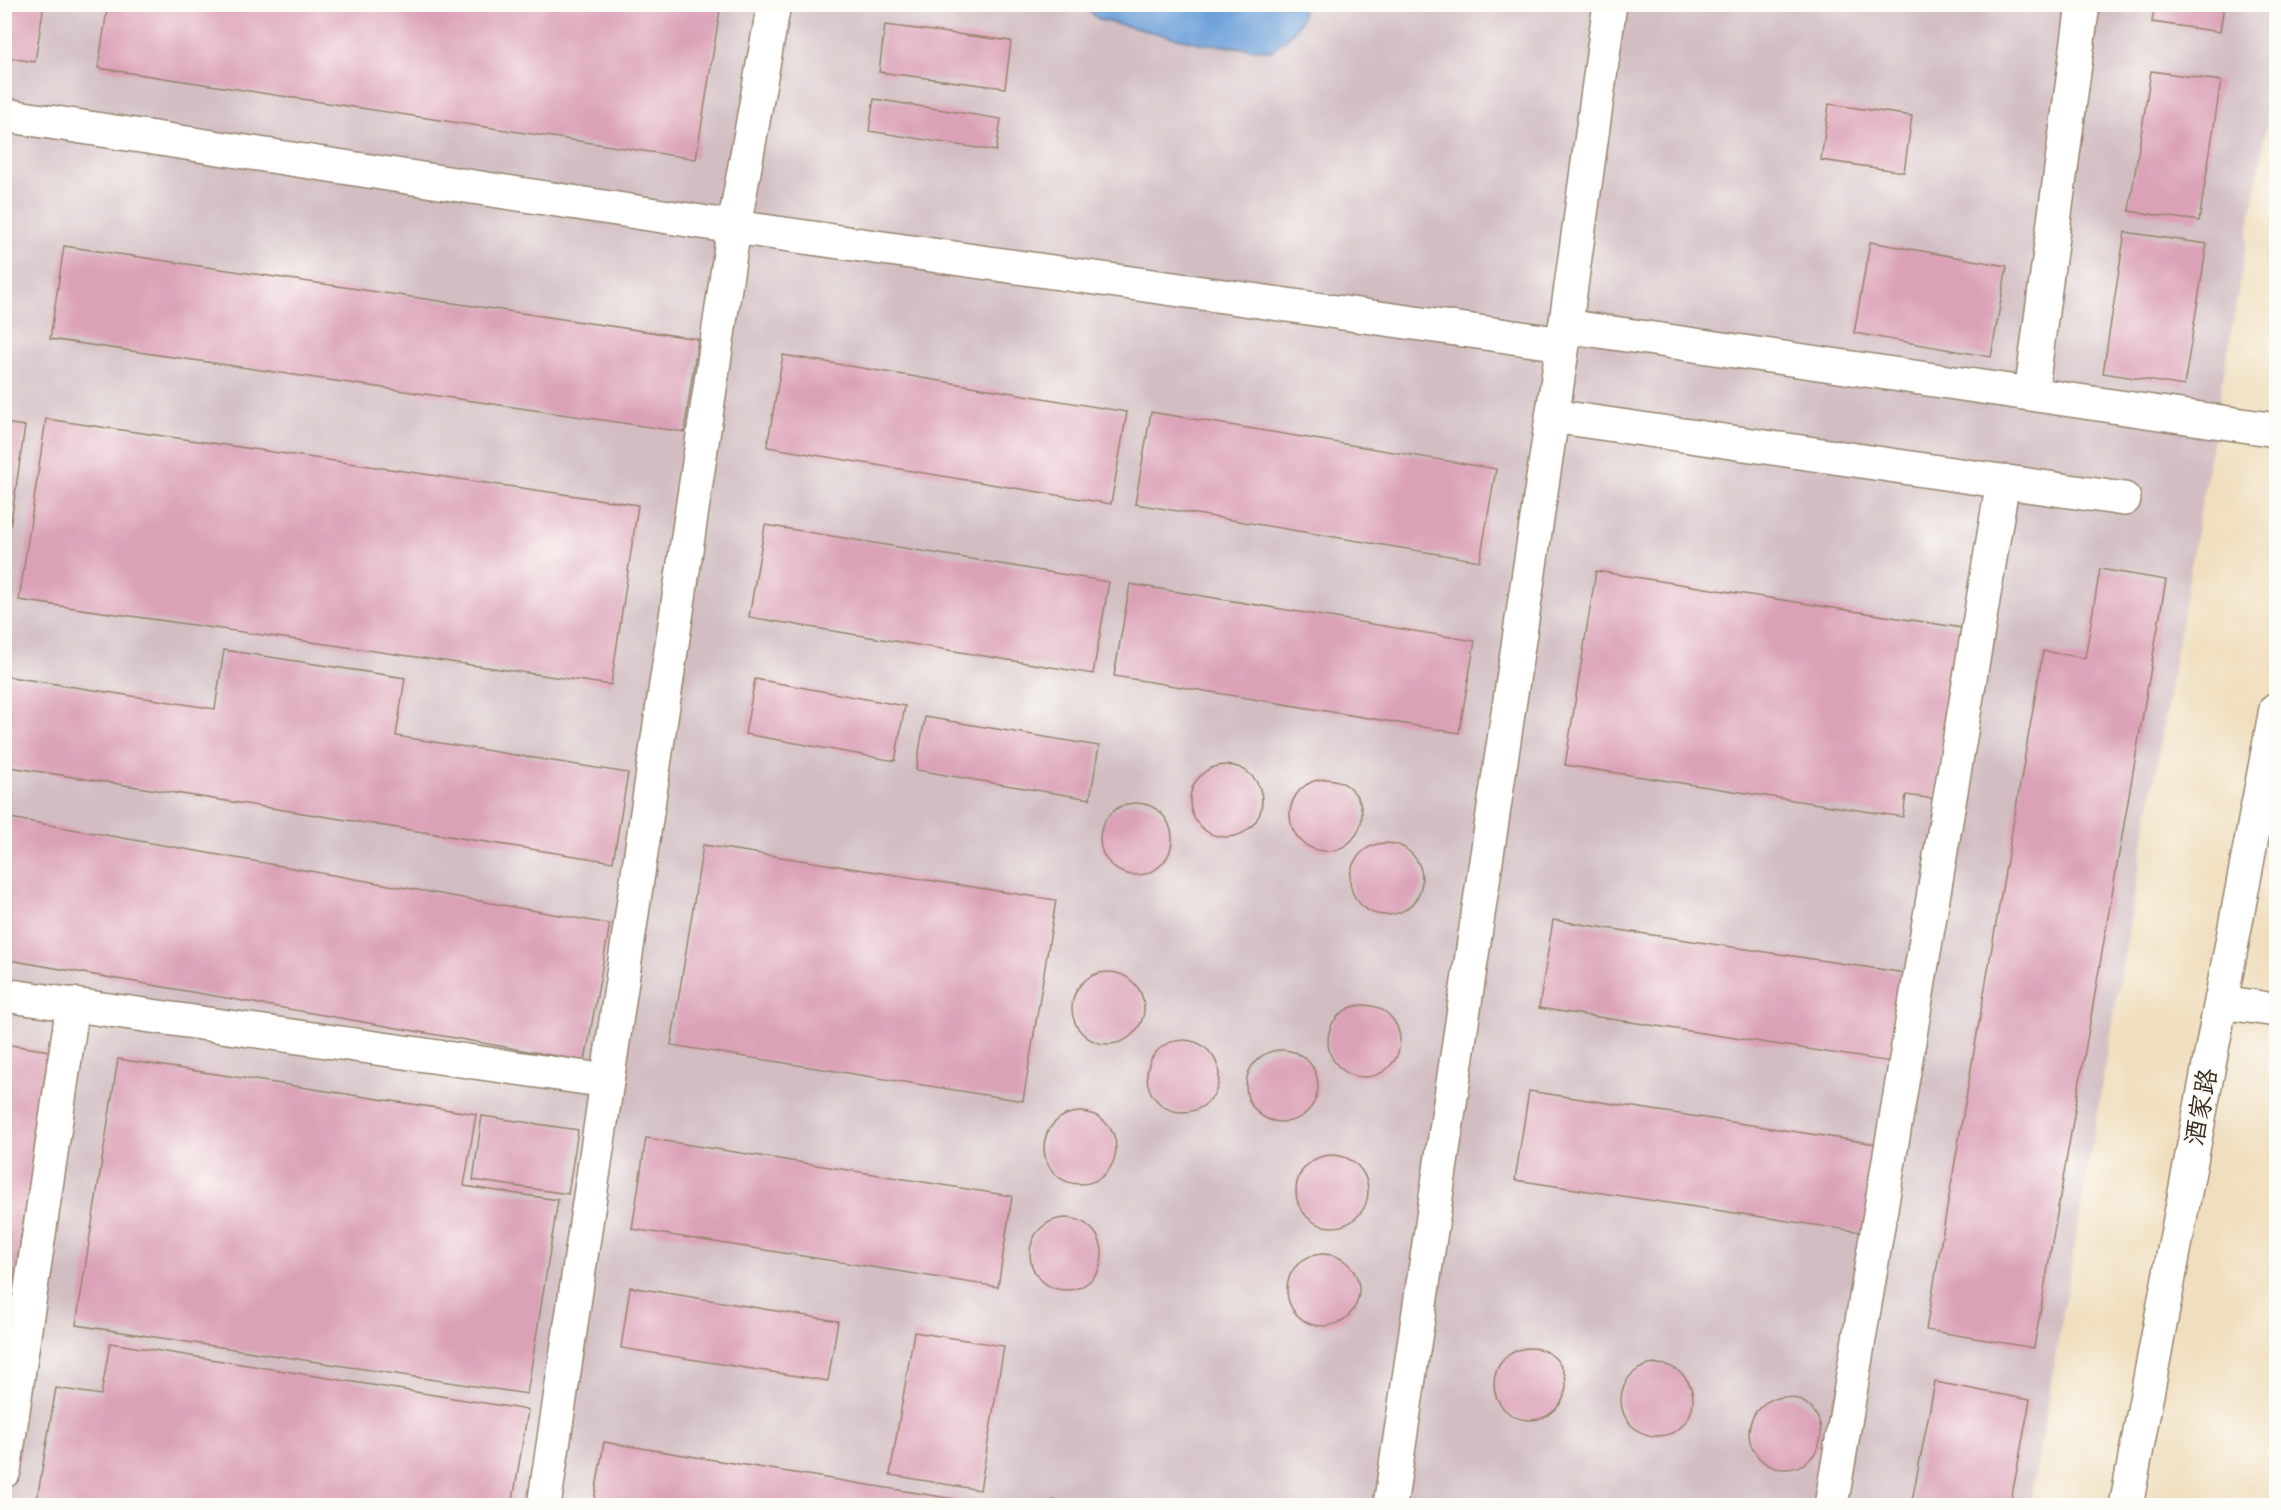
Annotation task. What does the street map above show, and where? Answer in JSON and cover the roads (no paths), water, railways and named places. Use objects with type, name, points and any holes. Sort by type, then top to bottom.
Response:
[{"type":"street","points":[[544,1506],[734,226],[774,4]]},
{"type":"street","points":[[1390,1506],[1564,335],[1610,4]]},
{"type":"street","points":[[2031,394],[2083,4]]},
{"type":"street","points":[[4,116],[734,226],[2031,394],[2277,429]]},
{"type":"street","points":[[1552,416],[2124,499]]},
{"type":"street","points":[[1831,1506],[2003,481]]},
{"type":"street","name":"酒家路","points":[[2126,1506],[2277,709]]},
{"type":"street","points":[[4,994],[607,1081]]},
{"type":"street","points":[[2221,1002],[2277,1010]]},
{"type":"street","points":[[4,1471],[73,1004]]},
{"type":"water","points":[[1081,5],[1303,5],[1300,20],[1293,32],[1271,51],[1199,43],[1100,20]]}]
